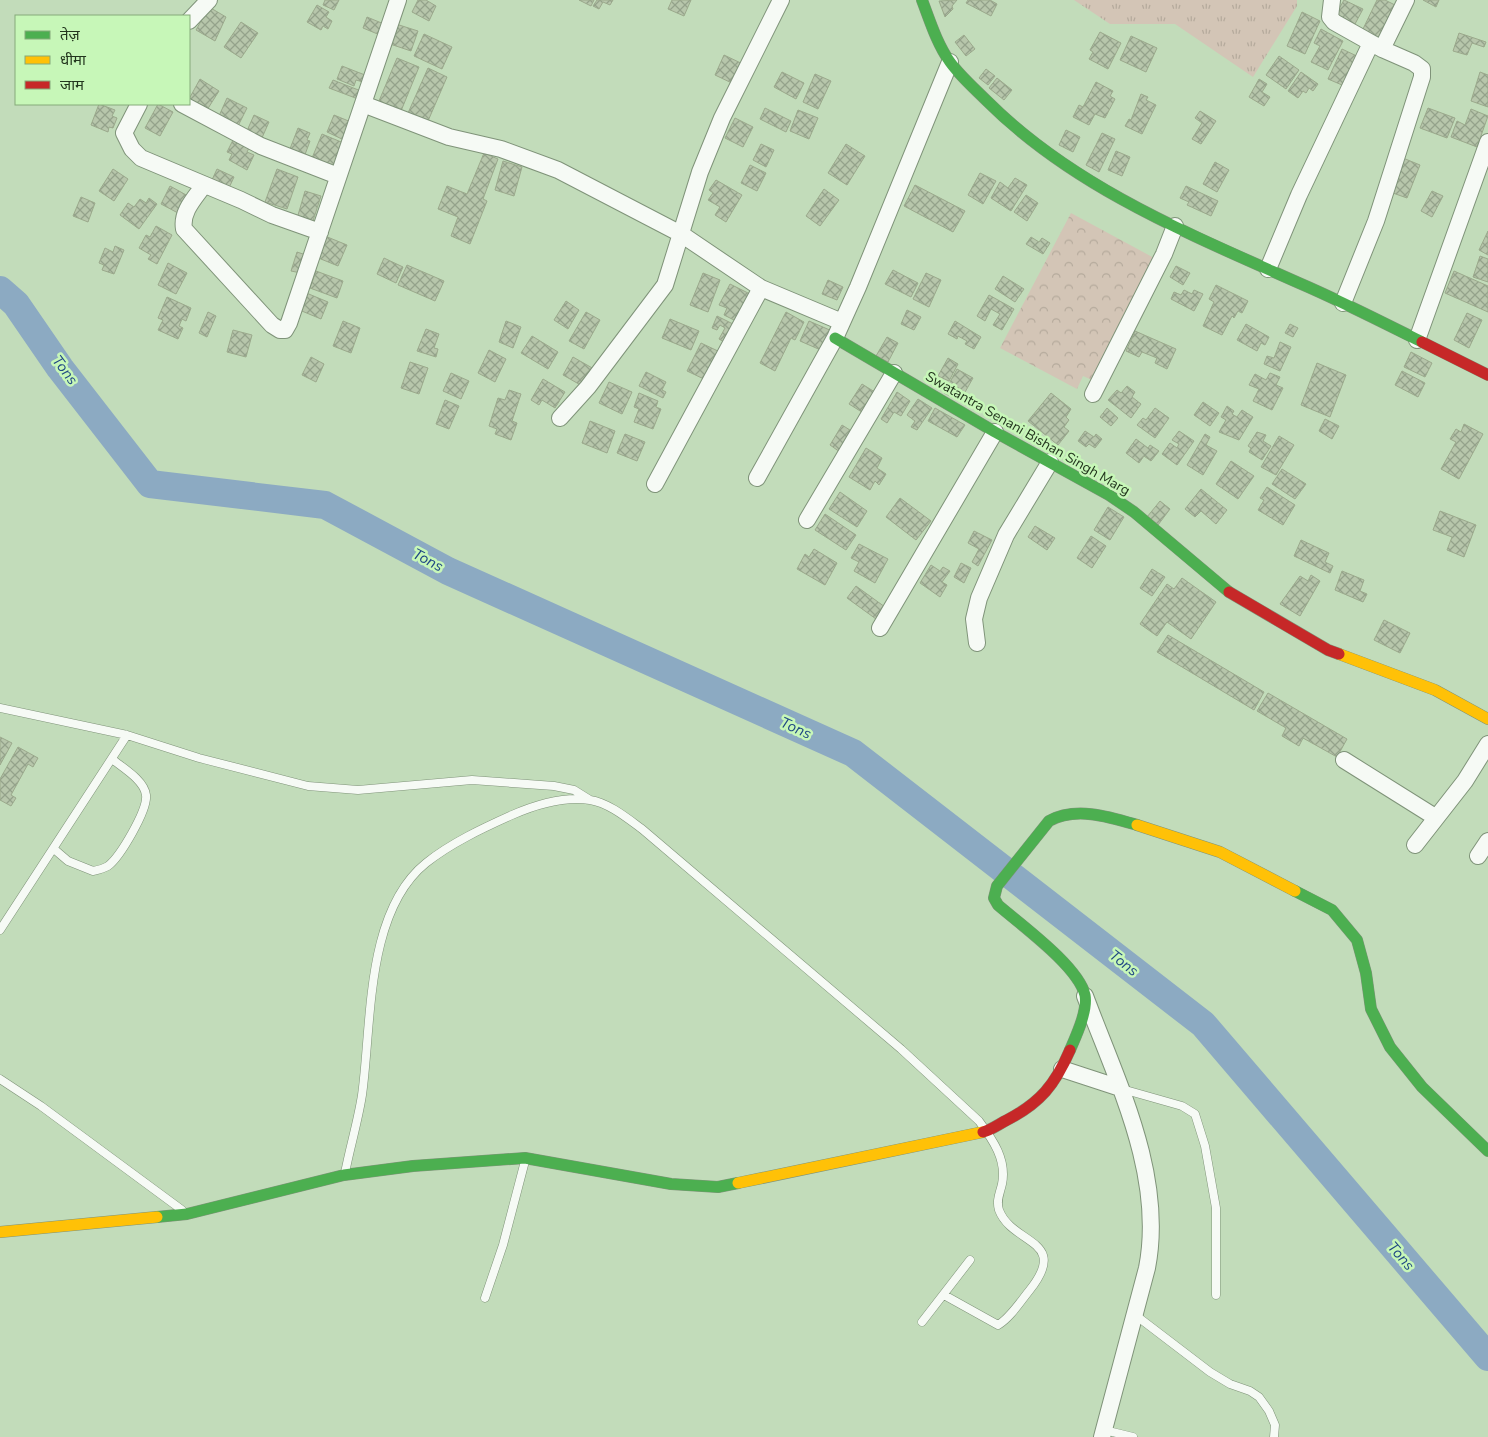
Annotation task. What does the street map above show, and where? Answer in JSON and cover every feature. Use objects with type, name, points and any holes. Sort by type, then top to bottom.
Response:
[{"type":"street","points":[[190,20],[209,0]]},
{"type":"street","points":[[204,185],[184,215],[182,220],[184,229],[272,325],[280,330],[285,330],[289,323],[398,0]]},
{"type":"street","points":[[560,418],[588,387],[658,295],[670,270],[700,172],[722,118],[781,0]]},
{"type":"street","points":[[922,0],[937,39],[950,62],[990,106],[1032,143],[1079,175],[1175,226],[1343,303],[1488,375]]},
{"type":"street","points":[[1332,0],[1330,17],[1334,22],[1376,46],[1414,63],[1422,69],[1422,77],[1376,221],[1343,303]]},
{"type":"street","points":[[1268,269],[1299,195],[1376,46],[1406,0]]},
{"type":"street","points":[[756,478],[835,338],[950,62]]},
{"type":"street","points":[[363,104],[448,137],[501,150],[558,170],[681,234],[761,288],[842,322]]},
{"type":"street","points":[[138,105],[124,133],[132,149],[141,158],[154,166],[204,185],[272,215],[320,232]]},
{"type":"street","points":[[184,105],[261,146],[338,176]]},
{"type":"street","points":[[1417,340],[1488,142]]},
{"type":"street","points":[[1093,394],[1164,254],[1175,226]]},
{"type":"street","points":[[655,484],[761,288]]},
{"type":"street","name":"Swatantra Senani Bishan Singh Marg","points":[[835,338],[1134,512],[1209,577],[1238,598],[1328,650],[1435,690],[1488,719]]},
{"type":"street","points":[[807,520],[894,373]]},
{"type":"street","points":[[880,628],[995,432]]},
{"type":"street","points":[[977,643],[974,619],[979,598],[1006,536],[1050,462]]},
{"type":"street","points":[[1414,845],[1465,781],[1488,744]]},
{"type":"street","points":[[1344,760],[1435,818]]},
{"type":"street","points":[[1103,1433],[1150,1251],[1151,1203],[1143,1161],[1120,1088],[1085,996],[1071,969],[998,905],[994,898],[997,886],[1049,821],[1074,813],[1114,818],[1220,852],[1332,910],[1358,940],[1366,973],[1371,1009],[1390,1047],[1422,1087],[1488,1151]]},
{"type":"street","points":[[1478,856],[1488,842]]},
{"type":"street","points":[[0,1232],[187,1214],[344,1175],[413,1166],[525,1158],[671,1184],[718,1187],[987,1131],[1028,1109],[1045,1094],[1062,1068],[1081,1024],[1085,996]]},
{"type":"street","points":[[1062,1068],[1120,1088]]},
{"type":"lane","points":[[0,708],[127,736],[199,758],[308,786],[358,790],[472,780],[554,786],[574,790],[590,800],[622,813],[901,1049],[979,1121],[987,1131],[1000,1153],[1004,1165],[997,1202],[1000,1212],[1006,1221],[1037,1246],[1044,1259],[1042,1274],[998,1325],[944,1295]]},
{"type":"lane","points":[[0,930],[127,736]]},
{"type":"lane","points":[[54,849],[68,860],[93,871],[107,866],[116,858],[145,806],[146,794],[141,783],[112,759]]},
{"type":"lane","points":[[344,1175],[362,1096],[373,981],[383,930],[400,894],[425,864],[458,842],[497,822],[524,810],[552,802],[590,800]]},
{"type":"lane","points":[[0,1079],[41,1106],[187,1214]]},
{"type":"lane","points":[[1120,1088],[1182,1106],[1195,1114],[1205,1146],[1216,1208],[1216,1295]]},
{"type":"lane","points":[[485,1298],[503,1245],[525,1158]]},
{"type":"lane","points":[[922,1322],[970,1260]]},
{"type":"lane","points":[[1133,1314],[1210,1372],[1230,1384],[1250,1391],[1259,1397],[1269,1411],[1275,1425],[1274,1437]]},
{"type":"lane","points":[[1103,1433],[1132,1437]]},
{"type":"green space","points":[[1074,0],[1297,0],[1297,6],[1253,77],[1175,24],[1110,24]]},
{"type":"green space","points":[[1071,213],[1156,259],[1092,380],[1083,376],[1077,389],[1000,348]]},
{"type":"building","points":[[325,0],[339,0],[334,10],[323,5]]},
{"type":"building","points":[[418,0],[426,0],[436,6],[429,21],[412,12]]},
{"type":"building","points":[[579,0],[594,0],[591,6]]},
{"type":"building","points":[[597,0],[613,0],[610,5],[603,2],[599,9],[593,6]]},
{"type":"building","points":[[672,0],[691,0],[684,16],[668,9]]},
{"type":"building","points":[[957,0],[952,6],[953,9],[945,17],[939,1]]},
{"type":"building","points":[[968,0],[990,0],[997,4],[991,16],[966,3]]},
{"type":"building","points":[[1344,0],[1363,9],[1355,24],[1336,14]]},
{"type":"building","points":[[1377,0],[1385,0],[1397,6],[1380,40],[1362,31]]},
{"type":"building","points":[[1423,0],[1439,0],[1436,7]]},
{"type":"building","points":[[317,5],[329,12],[326,17],[332,21],[328,29],[323,26],[321,30],[307,22]]},
{"type":"building","points":[[209,7],[226,17],[215,41],[196,30]]},
{"type":"building","points":[[1302,12],[1320,21],[1305,54],[1287,46]]},
{"type":"building","points":[[367,17],[384,24],[380,35],[363,28]]},
{"type":"building","points":[[241,22],[258,33],[241,58],[224,47]]},
{"type":"building","points":[[396,24],[418,31],[411,51],[390,44]]},
{"type":"building","points":[[1321,29],[1343,41],[1328,70],[1311,62],[1320,46],[1314,43]]},
{"type":"building","points":[[1100,32],[1121,43],[1108,69],[1089,59],[1093,52],[1090,50]]},
{"type":"building","points":[[1459,33],[1486,42],[1484,47],[1472,43],[1467,55],[1453,51]]},
{"type":"building","points":[[424,34],[452,47],[442,69],[414,56]]},
{"type":"building","points":[[964,35],[975,49],[966,56],[955,42]]},
{"type":"building","points":[[1131,36],[1157,48],[1146,72],[1120,60]]},
{"type":"building","points":[[1342,49],[1361,58],[1349,83],[1344,81],[1342,85],[1328,79]]},
{"type":"building","points":[[724,55],[745,65],[736,85],[715,75]]},
{"type":"building","points":[[1279,56],[1299,70],[1286,89],[1266,75]]},
{"type":"building","points":[[397,58],[419,67],[401,111],[379,101]]},
{"type":"building","points":[[342,66],[365,75],[363,82],[356,80],[354,86],[337,79]]},
{"type":"building","points":[[428,68],[447,77],[428,121],[408,113]]},
{"type":"building","points":[[986,69],[995,76],[988,85],[979,78]]},
{"type":"building","points":[[782,72],[804,83],[796,99],[774,87]]},
{"type":"building","points":[[1301,72],[1318,84],[1313,91],[1309,88],[1306,93],[1303,91],[1298,98],[1288,91]]},
{"type":"building","points":[[1480,72],[1488,75],[1488,107],[1471,101]]},
{"type":"building","points":[[815,74],[831,81],[818,109],[803,102]]},
{"type":"building","points":[[997,78],[1012,90],[1004,100],[989,88]]},
{"type":"building","points":[[200,79],[219,91],[207,110],[190,100]]},
{"type":"building","points":[[1259,79],[1267,84],[1262,92],[1270,97],[1264,106],[1249,97]]},
{"type":"building","points":[[333,80],[361,91],[358,99],[329,88]]},
{"type":"building","points":[[1096,82],[1113,91],[1110,96],[1115,99],[1105,118],[1095,114],[1089,125],[1073,117],[1079,105],[1083,107]]},
{"type":"building","points":[[1141,94],[1148,97],[1146,100],[1156,105],[1142,134],[1125,126],[1129,119],[1131,120]]},
{"type":"building","points":[[227,98],[247,108],[238,126],[219,116]]},
{"type":"building","points":[[99,105],[115,110],[112,116],[117,118],[113,128],[109,127],[108,132],[91,125]]},
{"type":"building","points":[[157,105],[173,112],[160,136],[145,128]]},
{"type":"building","points":[[765,108],[791,121],[786,132],[760,119]]},
{"type":"building","points":[[1428,108],[1455,118],[1447,138],[1420,128]]},
{"type":"building","points":[[1471,109],[1488,116],[1477,147],[1451,137],[1457,121],[1465,125]]},
{"type":"building","points":[[798,110],[818,118],[809,139],[790,131]]},
{"type":"building","points":[[1200,111],[1216,121],[1201,144],[1192,139],[1202,123],[1195,118]]},
{"type":"building","points":[[254,115],[269,122],[261,140],[246,133]]},
{"type":"building","points":[[334,115],[351,122],[344,140],[327,132]]},
{"type":"building","points":[[735,118],[753,127],[743,147],[725,138]]},
{"type":"building","points":[[298,128],[310,133],[307,140],[310,141],[303,160],[288,154]]},
{"type":"building","points":[[1066,130],[1080,137],[1073,152],[1059,145]]},
{"type":"building","points":[[1102,133],[1115,139],[1099,172],[1086,165]]},
{"type":"building","points":[[322,134],[346,144],[336,168],[312,158]]},
{"type":"building","points":[[234,138],[250,146],[247,152],[254,155],[247,170],[229,160],[232,154],[227,152]]},
{"type":"building","points":[[761,144],[774,150],[766,167],[753,160]]},
{"type":"building","points":[[846,144],[865,156],[847,185],[828,173]]},
{"type":"building","points":[[1116,151],[1130,157],[1122,176],[1108,170]]},
{"type":"building","points":[[484,153],[498,159],[483,199],[487,201],[470,244],[451,236],[458,217],[438,209],[447,186],[467,194]]},
{"type":"building","points":[[1403,158],[1420,165],[1407,198],[1390,192]]},
{"type":"building","points":[[503,161],[522,167],[514,196],[495,190]]},
{"type":"building","points":[[1215,162],[1229,170],[1217,192],[1203,184]]},
{"type":"building","points":[[750,165],[766,173],[757,191],[741,183]]},
{"type":"building","points":[[113,169],[128,179],[114,201],[99,191]]},
{"type":"building","points":[[217,169],[234,177],[228,190],[211,182]]},
{"type":"building","points":[[277,169],[298,177],[287,209],[265,202]]},
{"type":"building","points":[[980,173],[996,181],[983,204],[968,195]]},
{"type":"building","points":[[1015,178],[1027,185],[1011,211],[991,198],[1000,182],[1008,188]]},
{"type":"building","points":[[716,180],[742,195],[726,222],[715,215],[720,207],[708,200],[713,193],[709,190]]},
{"type":"building","points":[[915,185],[965,211],[953,232],[904,206]]},
{"type":"building","points":[[170,186],[188,196],[178,213],[161,204]]},
{"type":"building","points":[[1186,186],[1218,201],[1211,216],[1187,205],[1189,202],[1180,198]]},
{"type":"building","points":[[824,189],[839,200],[820,226],[806,216]]},
{"type":"building","points":[[305,191],[321,196],[311,227],[296,222]]},
{"type":"building","points":[[1432,191],[1443,196],[1432,217],[1421,211]]},
{"type":"building","points":[[1026,195],[1038,203],[1027,221],[1014,212]]},
{"type":"building","points":[[81,197],[95,203],[88,222],[73,216]]},
{"type":"building","points":[[149,198],[157,204],[139,229],[120,215],[128,203],[134,207],[140,199],[146,203]]},
{"type":"building","points":[[156,226],[172,235],[157,264],[148,259],[151,255],[139,248],[146,235],[150,237]]},
{"type":"building","points":[[1488,231],[1488,255],[1479,250]]},
{"type":"building","points":[[325,236],[347,245],[338,266],[316,257]]},
{"type":"building","points":[[1031,237],[1039,242],[1042,238],[1050,243],[1043,254],[1026,244]]},
{"type":"building","points":[[115,246],[124,250],[114,274],[102,270],[104,265],[99,263],[105,248],[113,252]]},
{"type":"building","points":[[297,252],[306,255],[301,273],[291,271]]},
{"type":"building","points":[[1480,256],[1488,259],[1488,282],[1473,277]]},
{"type":"building","points":[[384,258],[403,267],[396,283],[377,274]]},
{"type":"building","points":[[168,263],[187,273],[176,294],[158,285]]},
{"type":"building","points":[[407,265],[444,281],[435,301],[398,285]]},
{"type":"building","points":[[1176,266],[1190,273],[1183,285],[1170,277]]},
{"type":"building","points":[[893,270],[918,283],[911,297],[885,284]]},
{"type":"building","points":[[316,271],[343,281],[337,298],[310,288]]},
{"type":"building","points":[[1454,271],[1488,286],[1488,312],[1445,293]]},
{"type":"building","points":[[703,273],[720,280],[708,312],[690,305]]},
{"type":"building","points":[[926,273],[941,280],[929,307],[913,299]]},
{"type":"building","points":[[1003,276],[1024,289],[1015,302],[995,289]]},
{"type":"building","points":[[828,280],[843,287],[837,300],[822,294]]},
{"type":"building","points":[[730,284],[752,295],[738,322],[724,315],[727,308],[719,305]]},
{"type":"building","points":[[1216,285],[1248,301],[1242,313],[1238,311],[1234,318],[1232,316],[1222,335],[1203,326],[1214,302],[1209,299]]},
{"type":"building","points":[[1184,290],[1192,294],[1194,290],[1203,294],[1194,311],[1171,299],[1174,292],[1181,295]]},
{"type":"building","points":[[304,292],[328,302],[321,319],[297,309]]},
{"type":"building","points":[[989,295],[1014,309],[1002,330],[993,325],[1000,314],[991,309],[985,321],[977,316]]},
{"type":"building","points":[[167,297],[191,308],[186,321],[182,319],[179,326],[183,328],[178,339],[158,330],[163,320],[158,318]]},
{"type":"building","points":[[566,301],[579,310],[568,329],[554,320]]},
{"type":"building","points":[[907,310],[921,317],[914,330],[901,324]]},
{"type":"building","points":[[208,312],[216,316],[207,337],[199,333]]},
{"type":"building","points":[[586,312],[600,320],[584,349],[569,341]]},
{"type":"building","points":[[786,312],[804,322],[795,340],[791,338],[775,371],[760,363]]},
{"type":"building","points":[[1467,313],[1482,320],[1469,348],[1454,340]]},
{"type":"building","points":[[717,316],[735,325],[726,343],[719,339],[725,328],[720,325],[717,330],[712,328]]},
{"type":"building","points":[[670,319],[699,331],[691,350],[662,338]]},
{"type":"building","points":[[343,321],[360,328],[351,353],[333,346]]},
{"type":"building","points":[[506,321],[521,327],[513,348],[499,342]]},
{"type":"building","points":[[809,321],[832,331],[823,351],[800,341]]},
{"type":"building","points":[[955,321],[981,337],[974,349],[965,344],[967,341],[958,336],[957,339],[948,334]]},
{"type":"building","points":[[1246,324],[1269,337],[1265,345],[1261,343],[1257,351],[1237,340]]},
{"type":"building","points":[[1290,324],[1298,328],[1293,337],[1285,333]]},
{"type":"building","points":[[426,329],[439,334],[434,348],[438,349],[436,357],[417,351]]},
{"type":"building","points":[[233,330],[252,335],[246,357],[227,352]]},
{"type":"building","points":[[1135,331],[1176,349],[1167,369],[1155,363],[1157,358],[1142,352],[1139,357],[1126,351]]},
{"type":"building","points":[[532,336],[558,352],[548,369],[521,353]]},
{"type":"building","points":[[887,337],[898,343],[888,362],[876,356]]},
{"type":"building","points":[[1280,342],[1291,347],[1280,371],[1264,364],[1267,356],[1274,358]]},
{"type":"building","points":[[701,343],[720,352],[706,380],[687,371]]},
{"type":"building","points":[[489,350],[506,359],[495,382],[478,373]]},
{"type":"building","points":[[1411,352],[1432,363],[1425,377],[1404,367]]},
{"type":"building","points":[[311,357],[324,364],[316,382],[302,375]]},
{"type":"building","points":[[573,357],[594,369],[584,387],[563,375]]},
{"type":"building","points":[[948,358],[958,364],[949,381],[938,376]]},
{"type":"building","points":[[410,362],[428,368],[419,394],[401,388]]},
{"type":"building","points":[[1317,363],[1346,375],[1330,417],[1301,405]]},
{"type":"building","points":[[957,369],[973,378],[960,401],[944,393]]},
{"type":"building","points":[[1402,371],[1425,383],[1418,397],[1395,385]]},
{"type":"building","points":[[646,372],[666,382],[662,390],[666,392],[663,398],[639,386]]},
{"type":"building","points":[[451,373],[469,381],[461,399],[443,391]]},
{"type":"building","points":[[1270,373],[1280,377],[1276,385],[1283,388],[1272,410],[1253,401],[1259,389],[1249,385],[1255,374],[1266,380]]},
{"type":"building","points":[[543,379],[565,392],[555,408],[542,400],[539,405],[531,400]]},
{"type":"building","points":[[609,382],[632,392],[622,414],[599,403]]},
{"type":"building","points":[[862,384],[878,394],[865,414],[849,404]]},
{"type":"building","points":[[1127,386],[1135,392],[1132,397],[1141,404],[1131,418],[1108,400],[1117,390],[1121,393]]},
{"type":"building","points":[[509,390],[521,394],[512,421],[517,423],[511,440],[495,434],[497,429],[489,426],[498,398],[505,400]]},
{"type":"building","points":[[897,392],[910,401],[901,416],[894,412],[887,423],[881,419]]},
{"type":"building","points":[[639,393],[658,401],[656,407],[661,409],[653,429],[634,422],[639,409],[634,407]]},
{"type":"building","points":[[1051,393],[1071,409],[1066,417],[1069,420],[1064,427],[1069,431],[1058,445],[1028,421]]},
{"type":"building","points":[[918,399],[932,408],[917,430],[911,427],[915,421],[907,415]]},
{"type":"building","points":[[445,400],[459,406],[449,429],[436,424]]},
{"type":"building","points":[[1203,402],[1219,413],[1210,426],[1194,415]]},
{"type":"building","points":[[1227,406],[1234,411],[1232,414],[1237,417],[1242,410],[1253,417],[1239,440],[1219,432],[1226,420],[1221,417]]},
{"type":"building","points":[[935,408],[965,425],[957,437],[928,421]]},
{"type":"building","points":[[1107,408],[1118,418],[1111,426],[1100,417]]},
{"type":"building","points":[[1155,408],[1169,418],[1155,438],[1137,425],[1143,418],[1146,420]]},
{"type":"building","points":[[1325,419],[1339,426],[1332,439],[1319,431]]},
{"type":"building","points":[[590,421],[615,431],[607,453],[582,443]]},
{"type":"building","points":[[1464,424],[1483,434],[1459,479],[1441,469],[1456,442],[1450,439],[1456,429],[1461,432]]},
{"type":"building","points":[[842,425],[853,432],[840,452],[830,445]]},
{"type":"building","points":[[1085,431],[1094,437],[1096,434],[1102,439],[1095,448],[1089,444],[1086,447],[1078,441]]},
{"type":"building","points":[[1179,431],[1194,441],[1177,465],[1162,454],[1170,443],[1177,448],[1179,444],[1172,440]]},
{"type":"building","points":[[1257,432],[1266,435],[1263,441],[1271,446],[1262,460],[1249,452],[1251,448],[1248,446]]},
{"type":"building","points":[[625,434],[645,442],[637,461],[617,453]]},
{"type":"building","points":[[1205,434],[1210,437],[1206,445],[1217,451],[1203,475],[1187,465]]},
{"type":"building","points":[[1279,436],[1294,445],[1276,475],[1261,467]]},
{"type":"building","points":[[1136,439],[1148,448],[1150,445],[1159,451],[1151,461],[1144,456],[1139,463],[1126,453]]},
{"type":"building","points":[[866,448],[882,458],[877,468],[886,474],[879,485],[875,481],[870,490],[849,477]]},
{"type":"building","points":[[1231,461],[1254,476],[1238,499],[1216,484]]},
{"type":"building","points":[[1282,469],[1306,484],[1295,499],[1272,484]]},
{"type":"building","points":[[1267,487],[1295,505],[1283,525],[1258,510],[1264,500],[1260,498]]},
{"type":"building","points":[[1201,489],[1227,510],[1216,524],[1201,511],[1195,517],[1185,509]]},
{"type":"building","points":[[840,492],[867,511],[857,527],[829,509]]},
{"type":"building","points":[[900,498],[931,521],[916,540],[886,517]]},
{"type":"building","points":[[1160,501],[1170,509],[1158,525],[1147,517]]},
{"type":"building","points":[[1108,507],[1124,517],[1110,540],[1094,530]]},
{"type":"building","points":[[1440,511],[1476,525],[1464,557],[1447,550],[1452,537],[1433,530]]},
{"type":"building","points":[[825,514],[856,535],[846,550],[815,530]]},
{"type":"building","points":[[1035,526],[1055,538],[1047,550],[1028,537]]},
{"type":"building","points":[[974,531],[992,540],[978,566],[972,562],[979,549],[968,543]]},
{"type":"building","points":[[1091,536],[1106,546],[1092,568],[1077,558]]},
{"type":"building","points":[[1301,540],[1329,553],[1325,562],[1333,566],[1330,573],[1294,556]]},
{"type":"building","points":[[859,544],[888,559],[875,583],[854,571],[859,562],[851,558]]},
{"type":"building","points":[[814,549],[837,563],[825,585],[797,569],[805,554],[809,557]]},
{"type":"building","points":[[961,563],[971,568],[964,583],[954,577]]},
{"type":"building","points":[[931,565],[940,571],[943,567],[950,571],[942,582],[947,585],[940,597],[920,583]]},
{"type":"building","points":[[1152,569],[1165,577],[1152,596],[1140,588]]},
{"type":"building","points":[[1342,571],[1364,580],[1360,591],[1367,594],[1363,602],[1335,590]]},
{"type":"building","points":[[1311,575],[1320,581],[1300,616],[1280,604],[1300,576],[1308,581]]},
{"type":"building","points":[[1182,578],[1216,602],[1191,639],[1167,622],[1157,636],[1140,624],[1167,584],[1174,589]]},
{"type":"building","points":[[856,586],[885,607],[876,619],[847,598]]},
{"type":"building","points":[[1384,620],[1410,633],[1400,653],[1374,640]]},
{"type":"building","points":[[1168,635],[1264,692],[1254,710],[1157,652]]},
{"type":"building","points":[[1268,693],[1347,739],[1337,757],[1303,738],[1299,746],[1282,736],[1286,728],[1257,711]]},
{"type":"building","points":[[0,737],[12,743],[0,765]]},
{"type":"building","points":[[18,747],[38,758],[33,767],[28,764],[11,795],[16,798],[11,806],[0,800],[0,779]]},
{"type":"waterway","name":"Tons","points":[[0,290],[16,304],[60,368],[150,484],[325,505],[448,571],[853,753],[1203,1024],[1488,1357]]},
{"type":"traffic: fast","points":[[922,0],[941,48],[958,72],[1021,132],[1057,159],[1134,206],[1175,227],[1330,297],[1422,342]]},
{"type":"traffic: fast","points":[[835,338],[995,432],[1109,495],[1134,512],[1229,592]]},
{"type":"traffic: fast","points":[[1070,1050],[1081,1023],[1085,1008],[1085,995],[1072,972],[1060,959],[998,905],[994,898],[997,886],[1049,821],[1070,814],[1093,814],[1137,825]]},
{"type":"traffic: fast","points":[[1295,891],[1332,910],[1357,940],[1366,973],[1371,1009],[1390,1047],[1422,1087],[1488,1151]]},
{"type":"traffic: fast","points":[[157,1217],[187,1214],[344,1175],[413,1166],[525,1158],[671,1184],[718,1187],[738,1183]]},
{"type":"traffic: slow","points":[[1339,654],[1435,690],[1488,719]]},
{"type":"traffic: slow","points":[[1137,825],[1220,852],[1295,891]]},
{"type":"traffic: slow","points":[[738,1183],[983,1132]]},
{"type":"traffic: slow","points":[[0,1232],[157,1217]]},
{"type":"traffic: jam","points":[[1422,342],[1488,375]]},
{"type":"traffic: jam","points":[[1229,592],[1328,650],[1339,654]]},
{"type":"traffic: jam","points":[[983,1132],[1019,1114],[1037,1100],[1052,1083],[1070,1050]]}]
